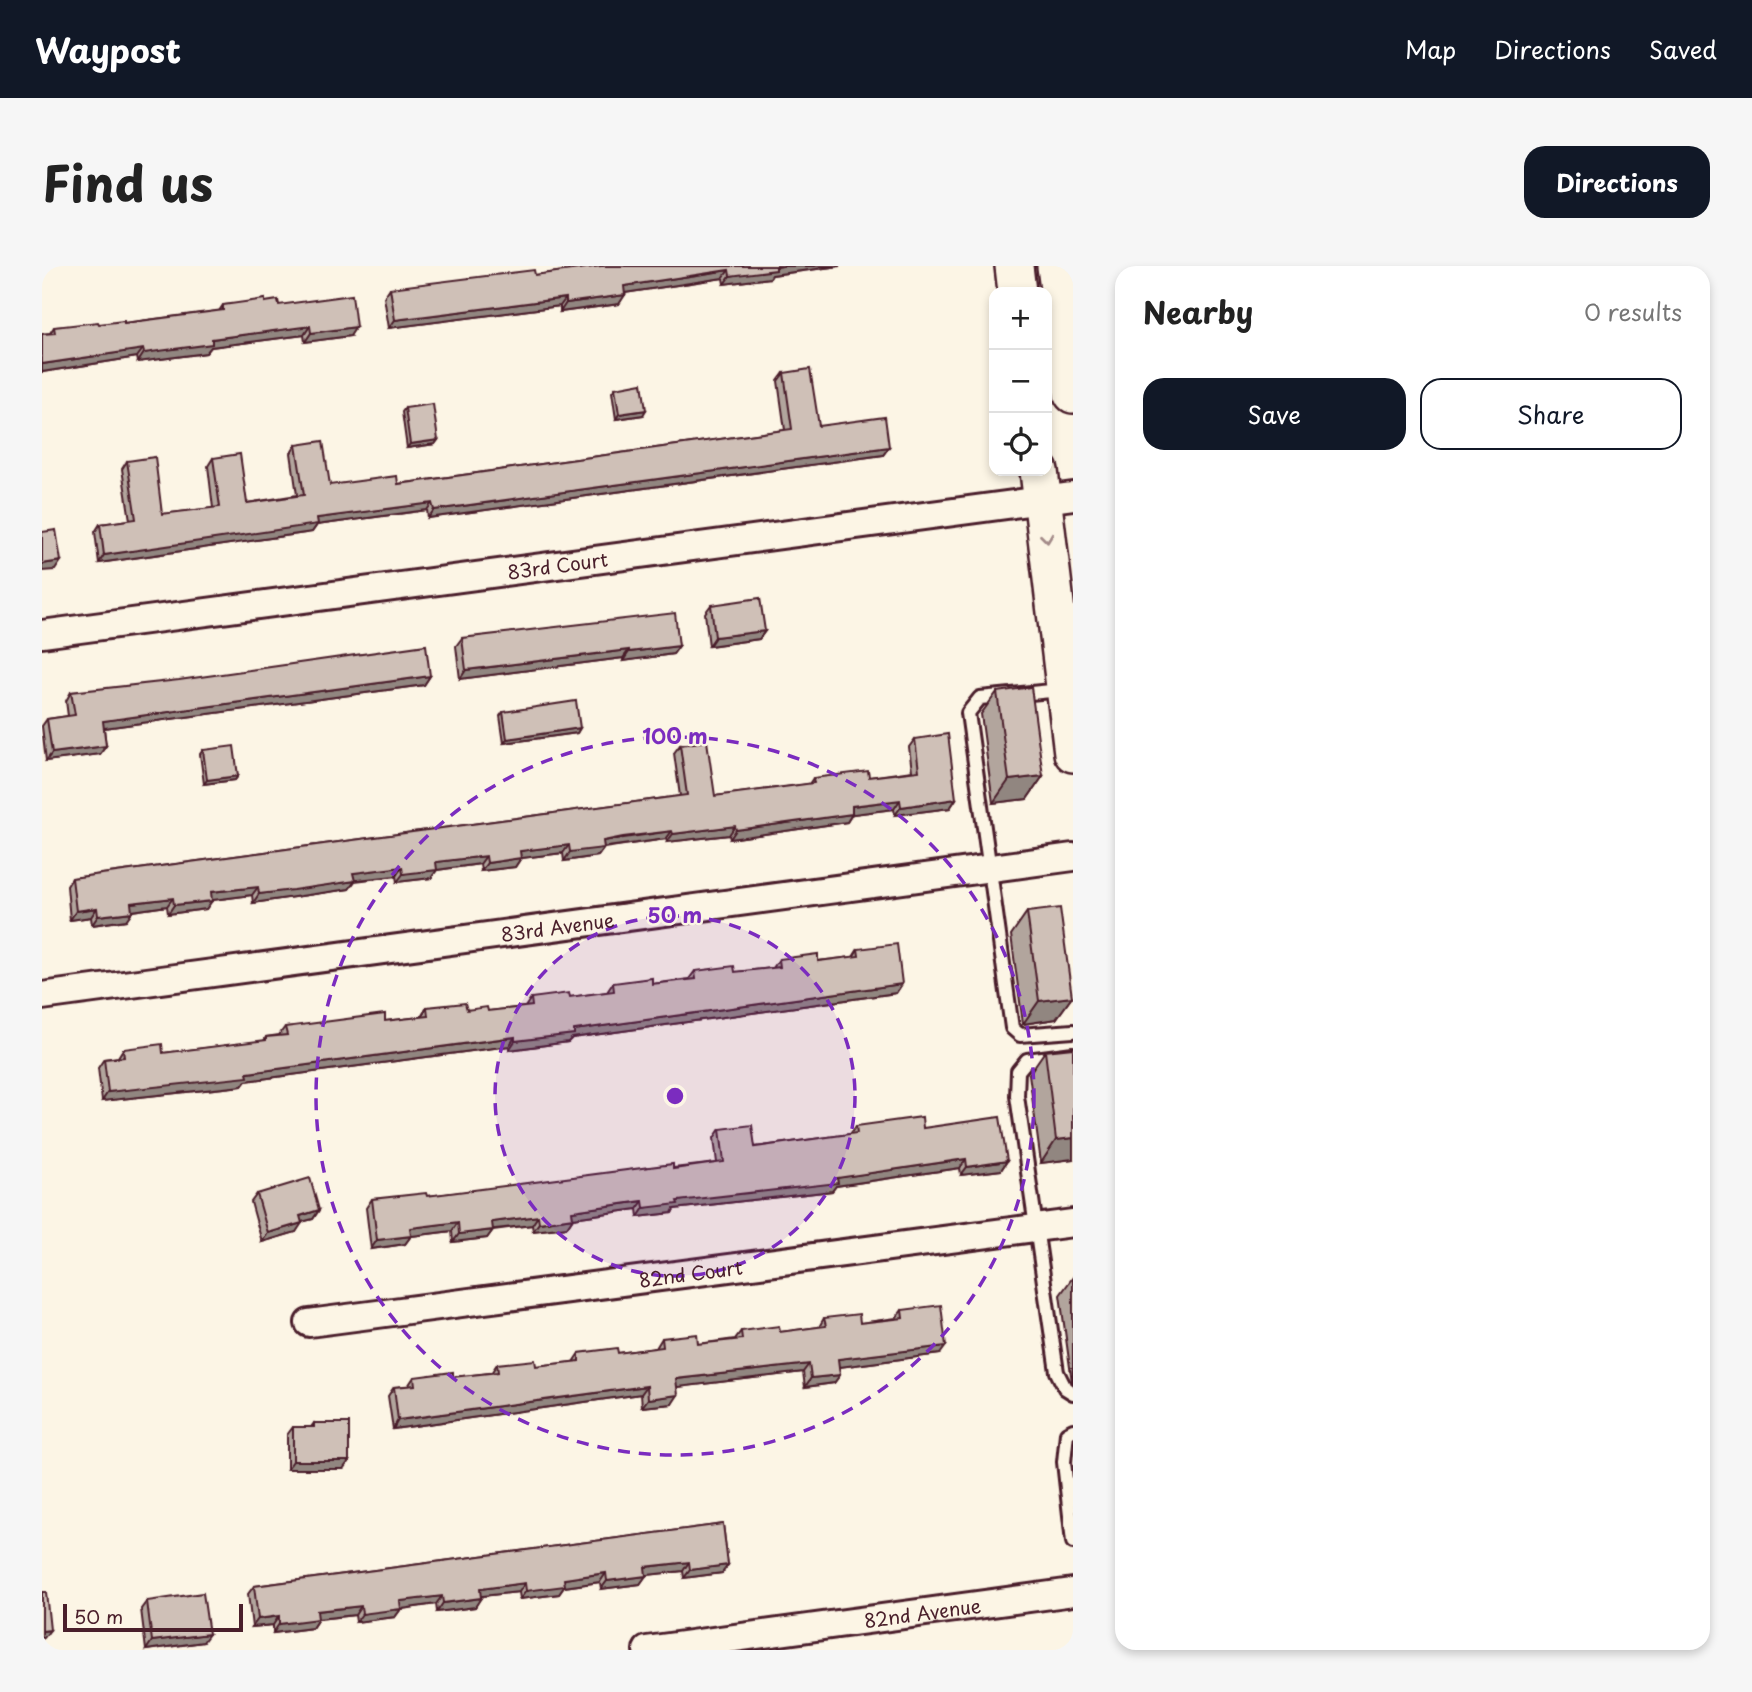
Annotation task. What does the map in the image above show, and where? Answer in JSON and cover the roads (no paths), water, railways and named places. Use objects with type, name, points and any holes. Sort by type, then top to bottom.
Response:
[{"type":"main road","points":[[1014,266],[1016,287]]},
{"type":"main road","points":[[1056,266],[1073,394]]},
{"type":"main road","points":[[1051,489],[1065,689],[1073,753]]},
{"type":"street","name":"83rd Court","points":[[42,635],[1051,489]]},
{"type":"street","name":"83rd Avenue","points":[[42,996],[1073,857]]},
{"type":"street","name":"82nd Court","points":[[309,1323],[1073,1223]]},
{"type":"street","name":"82nd Avenue","points":[[648,1650],[1073,1592]]},
{"type":"lane","points":[[1065,689],[980,698],[968,713],[1012,1028],[1020,1035],[1073,1031]]},
{"type":"lane","points":[[1073,1054],[1027,1060],[1018,1071],[1017,1096],[1057,1372],[1065,1388],[1073,1393]]},
{"type":"lane","points":[[1073,1430],[1067,1433],[1064,1462],[1073,1542]]}]
